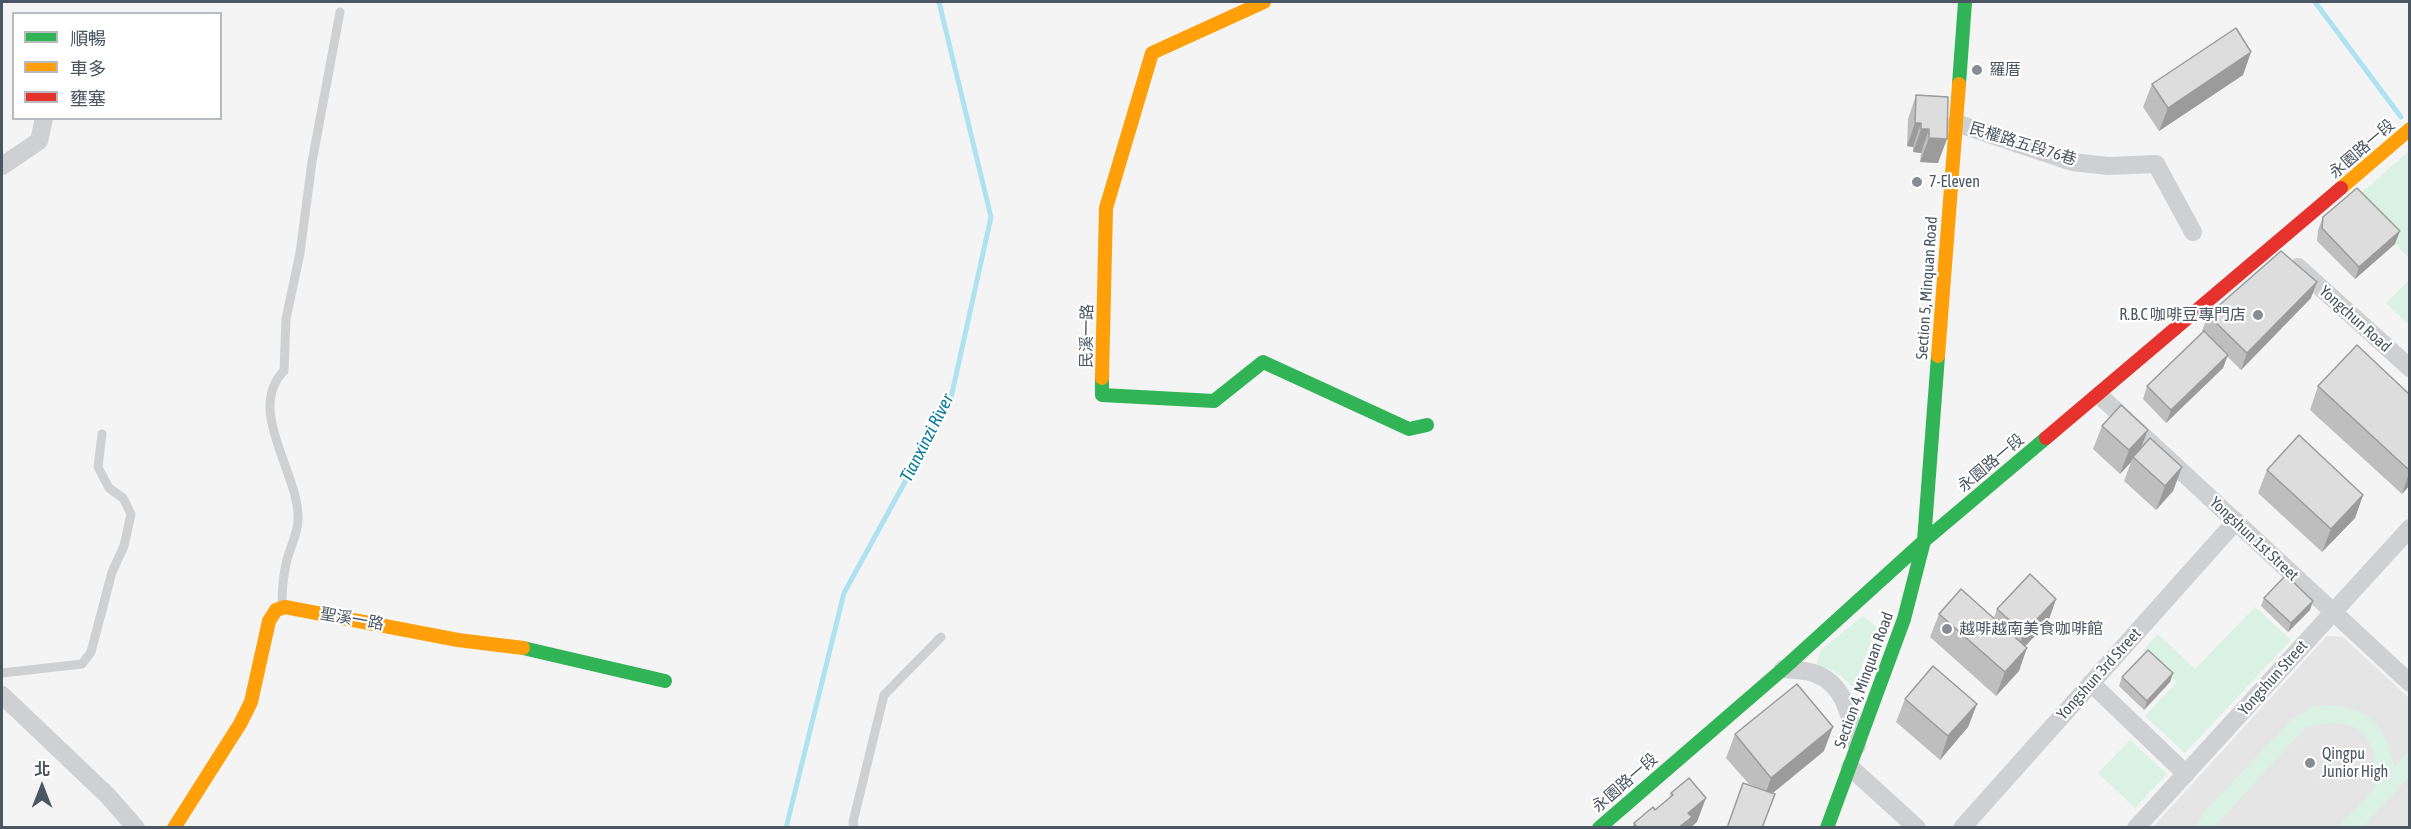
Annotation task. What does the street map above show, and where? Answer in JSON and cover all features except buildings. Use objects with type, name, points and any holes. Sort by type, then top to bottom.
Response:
[{"type":"street","name":"民溪一路","points":[[1264,2],[1152,53],[1106,208],[1102,396],[1214,401],[1263,362],[1409,429],[1427,425]]},
{"type":"street","name":"Section 5, Minquan Road","points":[[1924,541],[1965,2]]},
{"type":"street","points":[[2,166],[39,141],[44,120]]},
{"type":"street","name":"民權路五段76巷","points":[[1956,123],[2072,162],[2108,166],[2156,164],[2193,232]]},
{"type":"street","name":"永園路一段","points":[[1599,828],[1783,669],[1924,541],[2099,395],[2409,129]]},
{"type":"street","name":"Yongchun Road","points":[[2274,246],[2409,368]]},
{"type":"street","name":"Yongshun 1st Street","points":[[2099,395],[2409,683]]},
{"type":"street","name":"Yongshun 3rd Street","points":[[1962,828],[2236,521]]},
{"type":"street","name":"Yongshun Street","points":[[2136,828],[2409,528]]},
{"type":"street","name":"Section 4, Minquan Road","points":[[1827,828],[1904,619],[1924,541]]},
{"type":"street","name":"聖溪一路","points":[[282,609],[285,607],[458,640],[482,641],[514,647],[665,681]]},
{"type":"street","points":[[174,828],[240,724],[251,702],[269,621],[276,610],[282,609]]},
{"type":"street","points":[[1783,669],[1816,674],[1835,685],[1847,706],[1857,747]]},
{"type":"street","points":[[2091,683],[2186,774]]},
{"type":"street","points":[[2,695],[108,796],[136,828]]},
{"type":"street","points":[[1850,767],[1917,828]]},
{"type":"lane","points":[[282,609],[283,582],[298,522],[297,498],[273,430],[270,411],[272,390],[276,380],[284,371],[286,319],[300,253],[312,162],[340,12]]},
{"type":"lane","points":[[2,673],[82,664],[91,652],[112,572],[124,546],[131,514],[123,498],[109,488],[98,467],[102,434]]},
{"type":"lane","points":[[854,828],[884,695],[941,637]]},
{"type":"shaded area","name":"Qingpu Junior High","points":[[2327,636],[2343,637],[2409,698],[2409,827],[2152,828]]},
{"type":"green space","points":[[2409,151],[2409,258],[2352,201]]},
{"type":"green space","points":[[2409,280],[2409,325],[2386,303]]},
{"type":"green space","points":[[2255,607],[2291,640],[2185,753],[2145,716],[2177,682],[2143,650],[2158,634],[2195,669]]},
{"type":"green space","points":[[1863,616],[1877,627],[1853,688],[1836,673],[1816,666],[1821,650]]},
{"type":"green space","points":[[2330,705],[2357,711],[2375,723],[2387,742],[2394,768],[2409,751],[2409,777],[2363,827],[2338,827],[2373,789],[2376,769],[2372,749],[2367,738],[2360,731],[2341,723],[2330,723],[2305,728],[2214,827],[2195,827],[2207,809],[2292,719],[2312,707]]},
{"type":"green space","points":[[2130,740],[2167,774],[2135,808],[2098,773]]},
{"type":"waterway","name":"Tianxinzi River","points":[[786,828],[844,593],[951,398],[991,217],[939,2]]},
{"type":"waterway","points":[[2315,2],[2401,117]]},
{"type":"traffic: fast","points":[[1959,84],[1965,2]]},
{"type":"traffic: fast","points":[[1827,828],[1904,619],[1924,541],[1938,356]]},
{"type":"traffic: fast","points":[[1102,378],[1102,395],[1214,401],[1263,362],[1409,429],[1427,425]]},
{"type":"traffic: fast","points":[[1599,828],[1783,669],[1924,541],[2046,438]]},
{"type":"traffic: fast","points":[[523,648],[665,681]]},
{"type":"traffic: slow","points":[[1102,378],[1106,208],[1152,53],[1264,2]]},
{"type":"traffic: slow","points":[[1938,356],[1959,84]]},
{"type":"traffic: slow","points":[[2341,188],[2410,129]]},
{"type":"traffic: slow","points":[[174,828],[240,724],[251,702],[269,621],[276,610],[285,607],[458,640],[523,648]]},
{"type":"traffic: jam","points":[[2046,438],[2341,188]]},
{"type":"place","name":"羅厝","points":[[1977,70]]},
{"type":"place","name":"7-Eleven","points":[[1917,182]]},
{"type":"place","name":"R.B.C 咖啡豆專門店","points":[[2258,315]]},
{"type":"place","name":"越啡越南美食咖啡館","points":[[1947,629]]},
{"type":"place","name":"Qingpu Junior High","points":[[2310,763]]}]
